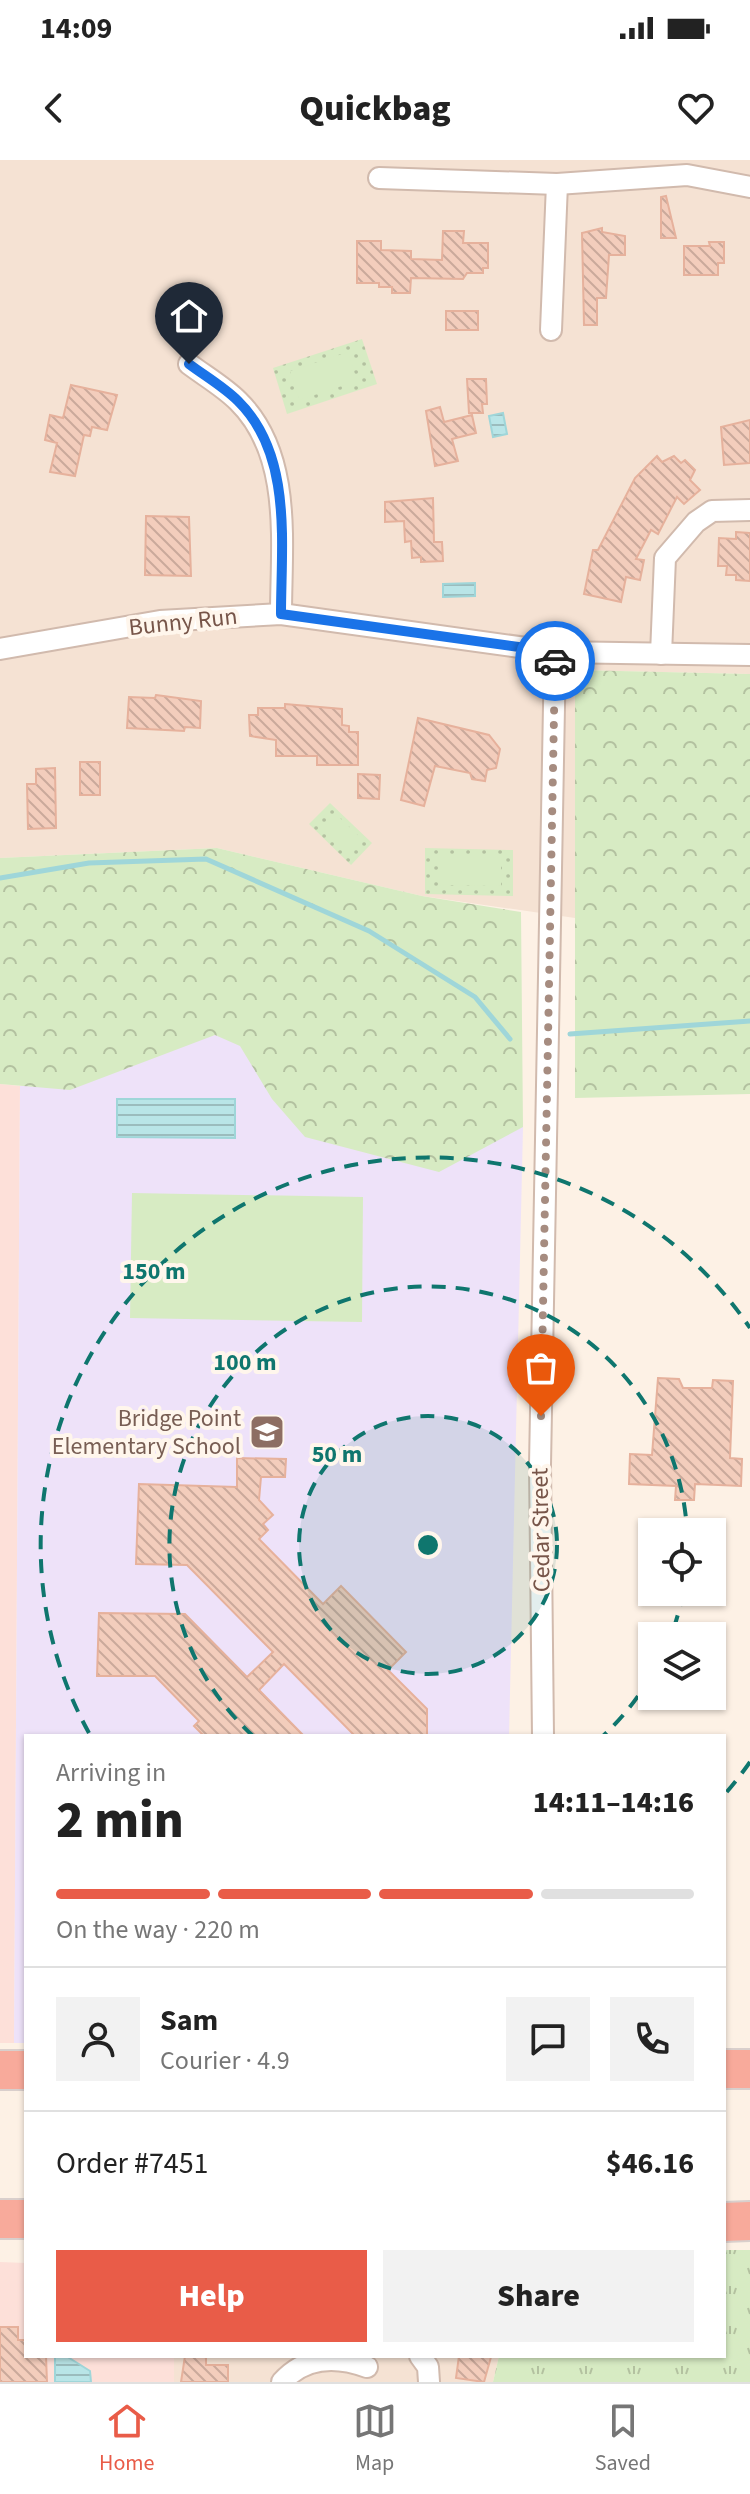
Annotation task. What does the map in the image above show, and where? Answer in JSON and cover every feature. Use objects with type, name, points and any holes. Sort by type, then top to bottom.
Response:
[{"type":"highway","points":[[726,2069],[750,2069]]},
{"type":"highway","points":[[0,2070],[24,2070]]},
{"type":"highway","points":[[0,2219],[24,2219]]},
{"type":"highway","points":[[726,2222],[750,2221]]},
{"type":"street","points":[[379,178],[557,184],[687,175],[750,187]]},
{"type":"street","points":[[551,330],[557,184]]},
{"type":"street","points":[[189,364],[239,402],[271,449],[280,504],[281,614]]},
{"type":"street","points":[[661,654],[665,558],[696,522],[712,511],[750,510]]},
{"type":"street","name":"Bunny Run","points":[[0,649],[160,621],[281,614],[555,652],[750,655]]},
{"type":"street","name":"Cedar Street","points":[[543,1734],[540,1465],[555,652]]},
{"type":"street","points":[[282,2382],[303,2366],[327,2358]]},
{"type":"street","points":[[334,2358],[369,2368]]},
{"type":"street","points":[[421,2358],[428,2367],[429,2382]]},
{"type":"shaded area","points":[[0,160],[750,160],[750,674],[575,670],[575,918],[422,896],[217,848],[0,858]]},
{"type":"shaded area","name":"Bridge Point Elementary School","points":[[215,1035],[523,1127],[509,1734],[24,1734],[24,2043],[14,2043],[20,1086]]},
{"type":"shaded area","points":[[0,1084],[20,1086],[14,2043],[0,2043]]},
{"type":"shaded area","points":[[0,2262],[24,2263],[24,2358],[174,2358],[174,2382],[0,2382]]},
{"type":"shaded area","points":[[174,2358],[499,2358],[493,2382],[174,2382]]},
{"type":"green space","points":[[362,339],[377,384],[287,414],[273,368]]},
{"type":"green space","points":[[348,352],[357,381],[299,400],[290,371]]},
{"type":"green space","points":[[575,670],[750,674],[750,1094],[575,1098]]},
{"type":"green space","points":[[330,803],[372,843],[351,865],[309,824]]},
{"type":"green space","points":[[336,814],[361,838],[350,850],[324,826]]},
{"type":"green space","points":[[217,848],[422,896],[521,912],[523,1127],[439,1172],[305,1137],[272,1099],[240,1046],[215,1035],[70,1090],[0,1084],[0,858]]},
{"type":"green space","points":[[425,848],[513,850],[513,896],[425,894]]},
{"type":"green space","points":[[439,857],[501,857],[501,886],[439,885]]},
{"type":"green space","points":[[132,1193],[363,1197],[362,1322],[130,1318]]},
{"type":"green space","points":[[726,2250],[750,2250],[750,2382],[493,2382],[499,2358],[726,2358]]},
{"type":"water","points":[[503,413],[507,434],[493,437],[489,416]]},
{"type":"water","points":[[475,583],[475,596],[443,597],[443,584]]},
{"type":"water","points":[[117,1099],[235,1099],[235,1138],[117,1137]]},
{"type":"water","points":[[55,2358],[69,2358],[90,2371],[91,2382],[55,2382]]},
{"type":"building","points":[[666,196],[676,238],[661,238],[661,197]]},
{"type":"building","points":[[602,228],[602,232],[625,236],[625,255],[609,255],[606,298],[597,298],[597,325],[584,325],[582,233]]},
{"type":"building","points":[[443,231],[464,231],[463,243],[488,243],[488,268],[483,268],[483,273],[467,273],[463,279],[411,278],[410,293],[392,293],[392,287],[379,287],[379,283],[357,283],[357,241],[381,241],[381,250],[411,251],[411,259],[442,260]]},
{"type":"building","points":[[709,242],[724,242],[724,263],[718,263],[718,275],[684,275],[684,246],[710,246]]},
{"type":"building","points":[[446,311],[478,311],[478,330],[446,330]]},
{"type":"building","points":[[467,379],[486,379],[487,404],[482,404],[483,413],[469,413]]},
{"type":"building","points":[[71,385],[117,395],[107,430],[92,427],[90,436],[84,435],[75,476],[50,472],[57,443],[45,440],[50,415],[63,418]]},
{"type":"building","points":[[440,407],[444,422],[472,415],[476,433],[452,439],[458,461],[435,466],[426,411]]},
{"type":"building","points":[[750,420],[750,463],[724,465],[721,427]]},
{"type":"building","points":[[657,456],[662,462],[674,456],[681,463],[685,460],[695,470],[690,480],[700,490],[684,504],[677,497],[658,534],[651,530],[636,559],[644,560],[640,580],[626,577],[621,602],[584,594],[593,550],[598,550],[635,478]]},
{"type":"building","points":[[433,498],[434,542],[442,542],[443,561],[421,562],[421,557],[412,558],[411,541],[405,542],[404,521],[385,522],[385,502]]},
{"type":"building","points":[[146,516],[189,517],[191,576],[145,575]]},
{"type":"building","points":[[736,532],[750,533],[750,581],[736,580],[736,575],[726,575],[727,566],[718,566],[719,538],[736,539]]},
{"type":"building","points":[[156,695],[201,701],[200,728],[185,727],[184,731],[127,728],[129,697],[155,698]]},
{"type":"building","points":[[285,704],[342,709],[342,725],[349,726],[349,732],[358,732],[358,765],[317,765],[317,756],[276,756],[276,740],[250,736],[249,715],[258,715],[258,708],[285,708]]},
{"type":"building","points":[[418,718],[489,735],[500,749],[496,768],[487,770],[485,781],[472,779],[470,773],[435,766],[424,806],[401,800]]},
{"type":"building","points":[[80,762],[100,762],[100,795],[80,795]]},
{"type":"building","points":[[55,768],[56,828],[28,829],[27,784],[36,784],[36,769]]},
{"type":"building","points":[[358,774],[380,775],[379,799],[358,798]]},
{"type":"building","points":[[658,1378],[679,1379],[683,1388],[712,1388],[713,1380],[733,1381],[730,1458],[742,1459],[741,1486],[695,1484],[694,1500],[675,1500],[676,1486],[629,1484],[630,1454],[652,1455]]},
{"type":"building","points":[[237,1458],[286,1459],[285,1477],[261,1477],[259,1500],[273,1515],[263,1524],[268,1530],[259,1539],[323,1604],[341,1586],[406,1652],[388,1670],[427,1709],[427,1734],[353,1734],[284,1664],[259,1690],[302,1734],[202,1734],[194,1726],[199,1721],[155,1676],[97,1676],[99,1613],[185,1614],[247,1677],[273,1652],[187,1565],[136,1564],[139,1484],[237,1487]]},
{"type":"building","points":[[0,2327],[18,2327],[18,2340],[24,2340],[24,2358],[46,2358],[47,2382],[0,2382]]},
{"type":"building","points":[[185,2358],[206,2358],[206,2365],[228,2365],[228,2382],[181,2382]]},
{"type":"building","points":[[459,2358],[491,2358],[484,2382],[456,2378]]},
{"type":"waterway","points":[[0,878],[89,863],[206,859],[369,931],[475,997],[510,1039]]},
{"type":"waterway","points":[[570,1034],[750,1021]]},
{"type":"way so far","points":[[541,1416],[555,661]]},
{"type":"place","name":"Bridge Point Elementary School","points":[[267,1432]]},
{"type":"route","points":[[189,364],[239,402],[271,449],[280,504],[281,614],[555,652],[555,661]]}]
